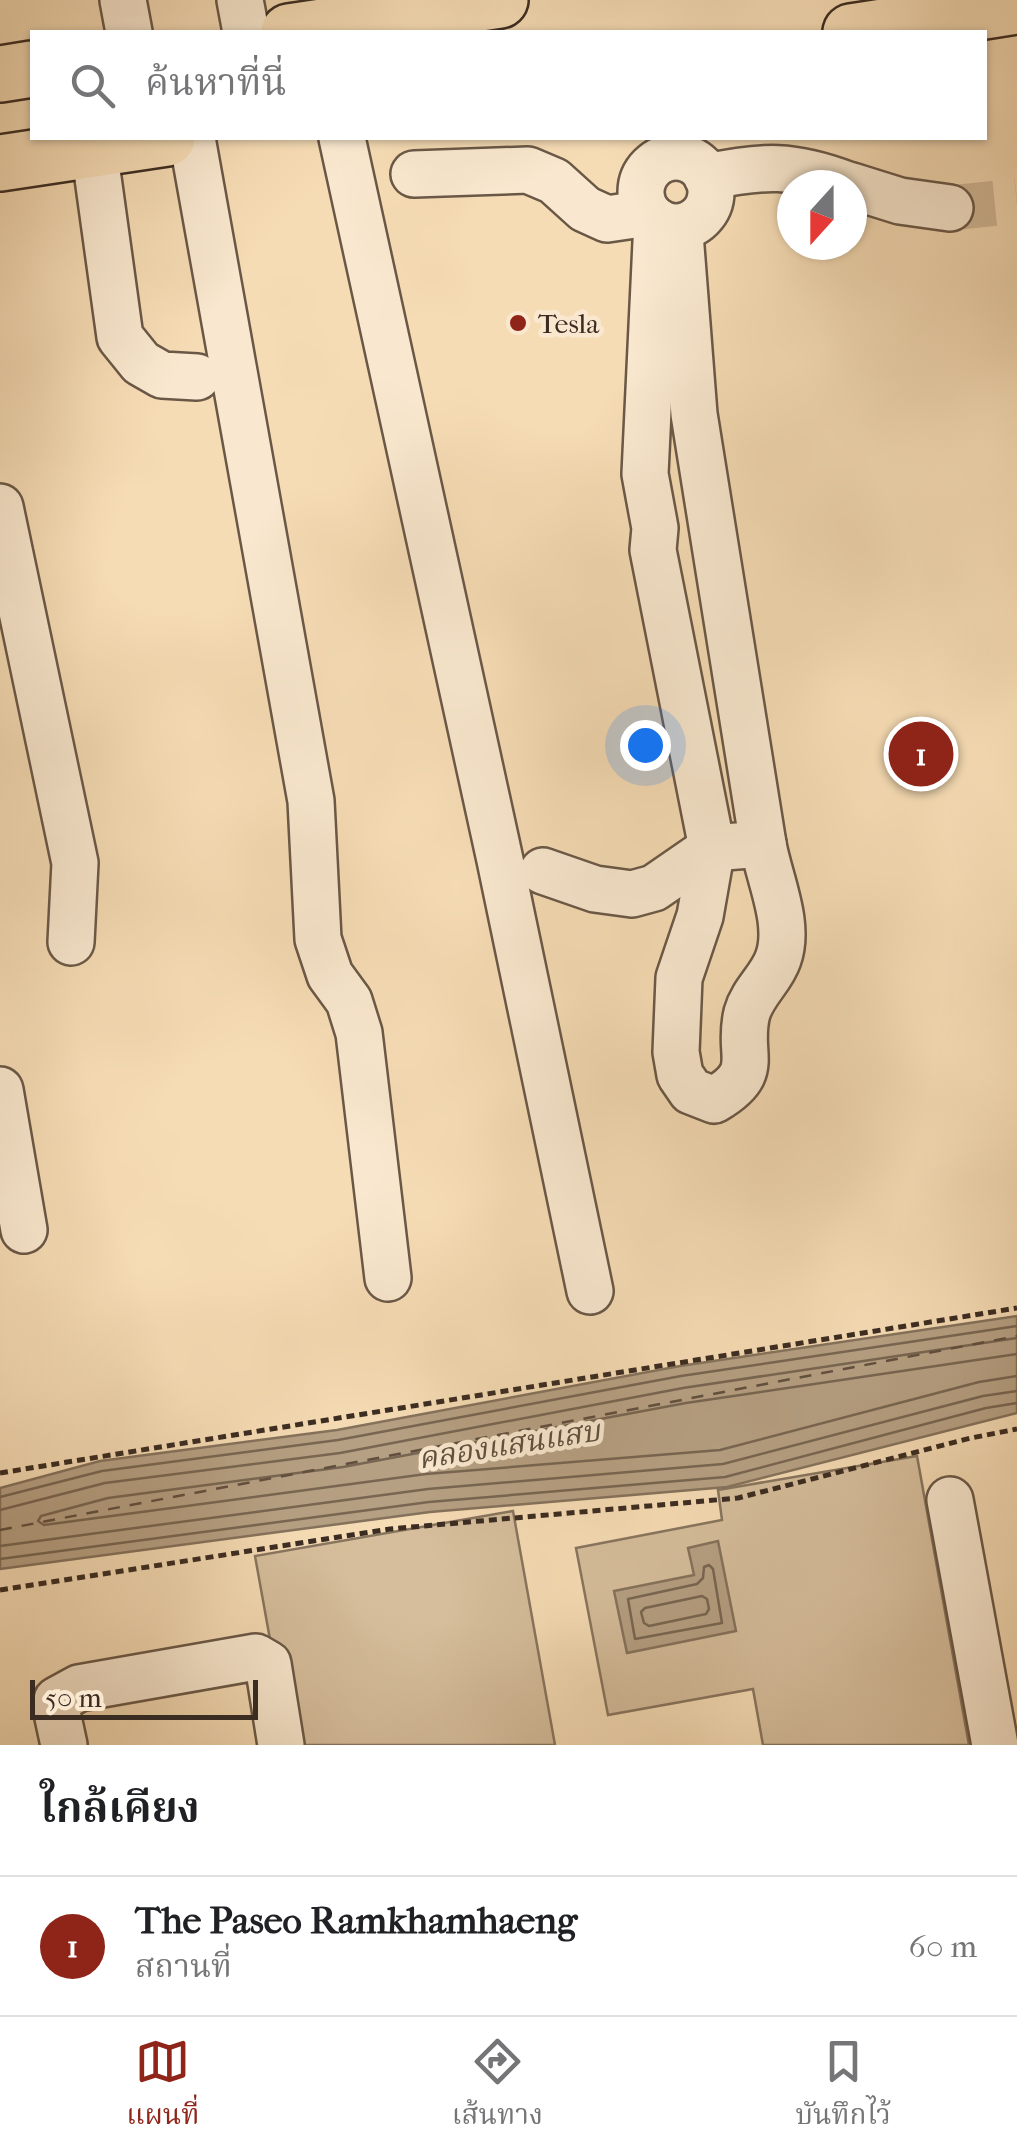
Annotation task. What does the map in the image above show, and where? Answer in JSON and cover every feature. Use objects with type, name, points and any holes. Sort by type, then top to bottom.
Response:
[{"type":"main road","points":[[319,30],[413,7],[500,0]]},
{"type":"main road","points":[[864,30],[1017,6]]},
{"type":"main road","points":[[0,74],[30,69]]},
{"type":"main road","points":[[0,163],[154,140]]},
{"type":"street","points":[[123,0],[129,30]]},
{"type":"street","points":[[240,0],[246,30]]},
{"type":"street","points":[[192,140],[311,801],[318,939],[330,976],[349,1001],[359,1033],[388,1278]]},
{"type":"street","points":[[342,140],[590,1292]]},
{"type":"street","points":[[94,149],[120,337],[140,364],[162,375],[198,377]]},
{"type":"street","points":[[661,220],[645,474],[655,528],[653,550],[712,848],[700,916],[680,978],[676,1052],[680,1075],[692,1091],[714,1100],[741,1079],[746,1059],[746,1018],[752,999],[778,960],[780,920],[762,844],[661,220],[641,191],[643,179],[659,162],[689,158],[789,170]]},
{"type":"street","points":[[414,174],[528,170],[554,182],[585,210],[607,219],[700,218],[710,199],[689,158]]},
{"type":"street","points":[[867,191],[900,201],[950,208]]},
{"type":"street","points":[[0,507],[74,864],[71,942]]},
{"type":"street","points":[[543,871],[595,889],[632,894],[654,888],[712,848],[762,844]]},
{"type":"street","points":[[0,1090],[24,1230]]},
{"type":"street","points":[[950,1500],[996,1745]]},
{"type":"street","points":[[64,1745],[56,1708],[65,1694],[79,1688],[256,1658],[268,1664],[281,1745]]},
{"type":"path","points":[[0,1473],[1017,1308]]},
{"type":"path","points":[[0,1590],[390,1529],[738,1498],[1017,1429]]},
{"type":"shaded area","points":[[917,1456],[969,1745],[763,1745],[753,1689],[608,1715],[576,1548],[722,1520],[718,1490]]},
{"type":"shaded area","points":[[513,1511],[555,1745],[289,1745],[255,1556]]},
{"type":"water","name":"คลองแสนแสบ","points":[[1017,1316],[1017,1413],[727,1487],[430,1512],[0,1569],[0,1488],[100,1461],[337,1430],[680,1366]]},
{"type":"water","points":[[718,1541],[736,1631],[627,1653],[614,1591],[694,1575],[688,1548]]},
{"type":"ferry route","points":[[0,1530],[1017,1336]]},
{"type":"tunnel","points":[[950,208],[1017,201]]},
{"type":"place","name":"Tesla","points":[[518,323]]},
{"type":"place","name":"The Paseo Ramkhamhaeng","points":[[921,754]]}]
